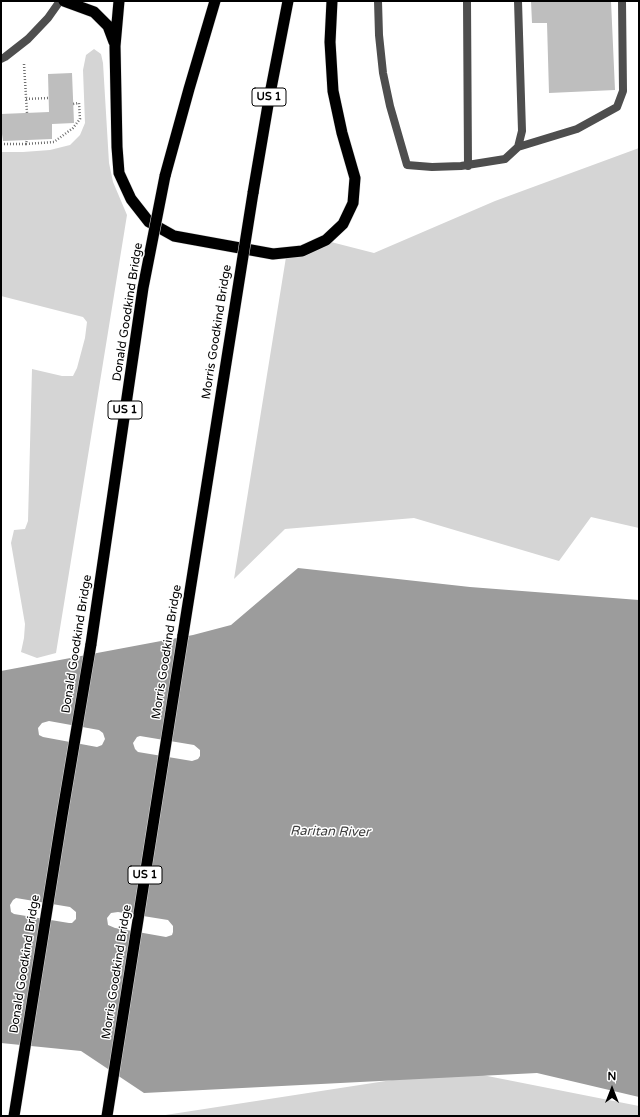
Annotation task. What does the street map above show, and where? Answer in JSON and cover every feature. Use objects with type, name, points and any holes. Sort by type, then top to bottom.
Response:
[{"type":"highway","points":[[64,1],[94,12],[108,26],[115,46]]},
{"type":"highway","points":[[119,1],[115,46],[117,147],[119,173],[131,199],[149,222],[174,236],[273,254],[302,251],[326,240],[343,224],[354,203],[355,178],[342,133],[333,90],[330,42],[332,1]]},
{"type":"highway","name":"Donald Goodkind Bridge","points":[[14,1116],[91,644],[143,288],[165,176],[215,1]]},
{"type":"highway","name":"Morris Goodkind Bridge","points":[[107,1116],[253,193],[288,1]]},
{"type":"street","points":[[1,59],[28,39],[48,18],[60,1]]},
{"type":"street","points":[[378,1],[379,34],[383,73],[390,106],[407,165],[432,167],[468,166],[505,158],[518,147],[577,129],[617,107],[623,91],[622,1]]},
{"type":"street","points":[[467,1],[468,166]]},
{"type":"street","points":[[518,1],[522,130],[518,147]]},
{"type":"path","points":[[24,64],[26,113]]},
{"type":"path","points":[[26,99],[49,98]]},
{"type":"path","points":[[1,144],[54,142],[73,128],[80,119],[79,103],[73,104]]},
{"type":"path","points":[[26,144],[27,140]]},
{"type":"shaded area","points":[[94,49],[101,54],[103,63],[109,163],[113,182],[127,215],[56,653],[37,658],[21,652],[25,624],[11,543],[14,530],[25,529],[28,521],[32,369],[62,376],[73,376],[77,368],[85,338],[87,322],[83,317],[1,296],[1,152],[50,150],[70,145],[80,135],[85,123],[83,70],[86,55]]},
{"type":"shaded area","points":[[639,148],[639,528],[591,517],[559,561],[414,518],[285,529],[234,579],[287,251],[331,242],[374,253],[495,201]]},
{"type":"shaded area","points":[[457,1070],[639,1106],[639,1116],[159,1116]]},
{"type":"water","name":"Raritan River","points":[[298,568],[470,587],[639,600],[639,1097],[537,1073],[144,1093],[81,1051],[1,1043],[1,671],[193,635],[231,625]]},
{"type":"pier","points":[[49,721],[99,730],[103,733],[105,739],[102,745],[97,747],[39,735],[38,728],[42,723]]},
{"type":"pier","points":[[140,736],[194,745],[200,750],[200,756],[198,759],[192,761],[138,752],[133,743],[137,737]]},
{"type":"pier","points":[[16,898],[70,907],[76,912],[76,919],[72,923],[69,923],[14,914],[11,912],[10,905]]},
{"type":"pier","points":[[118,912],[168,920],[173,926],[172,935],[166,937],[115,928],[108,925],[107,918],[111,913]]},
{"type":"building","points":[[531,1],[611,1],[615,90],[549,93],[547,23],[532,23]]},
{"type":"building","points":[[72,73],[74,123],[52,124],[52,139],[3,141],[1,134],[1,114],[49,112],[48,74]]}]
